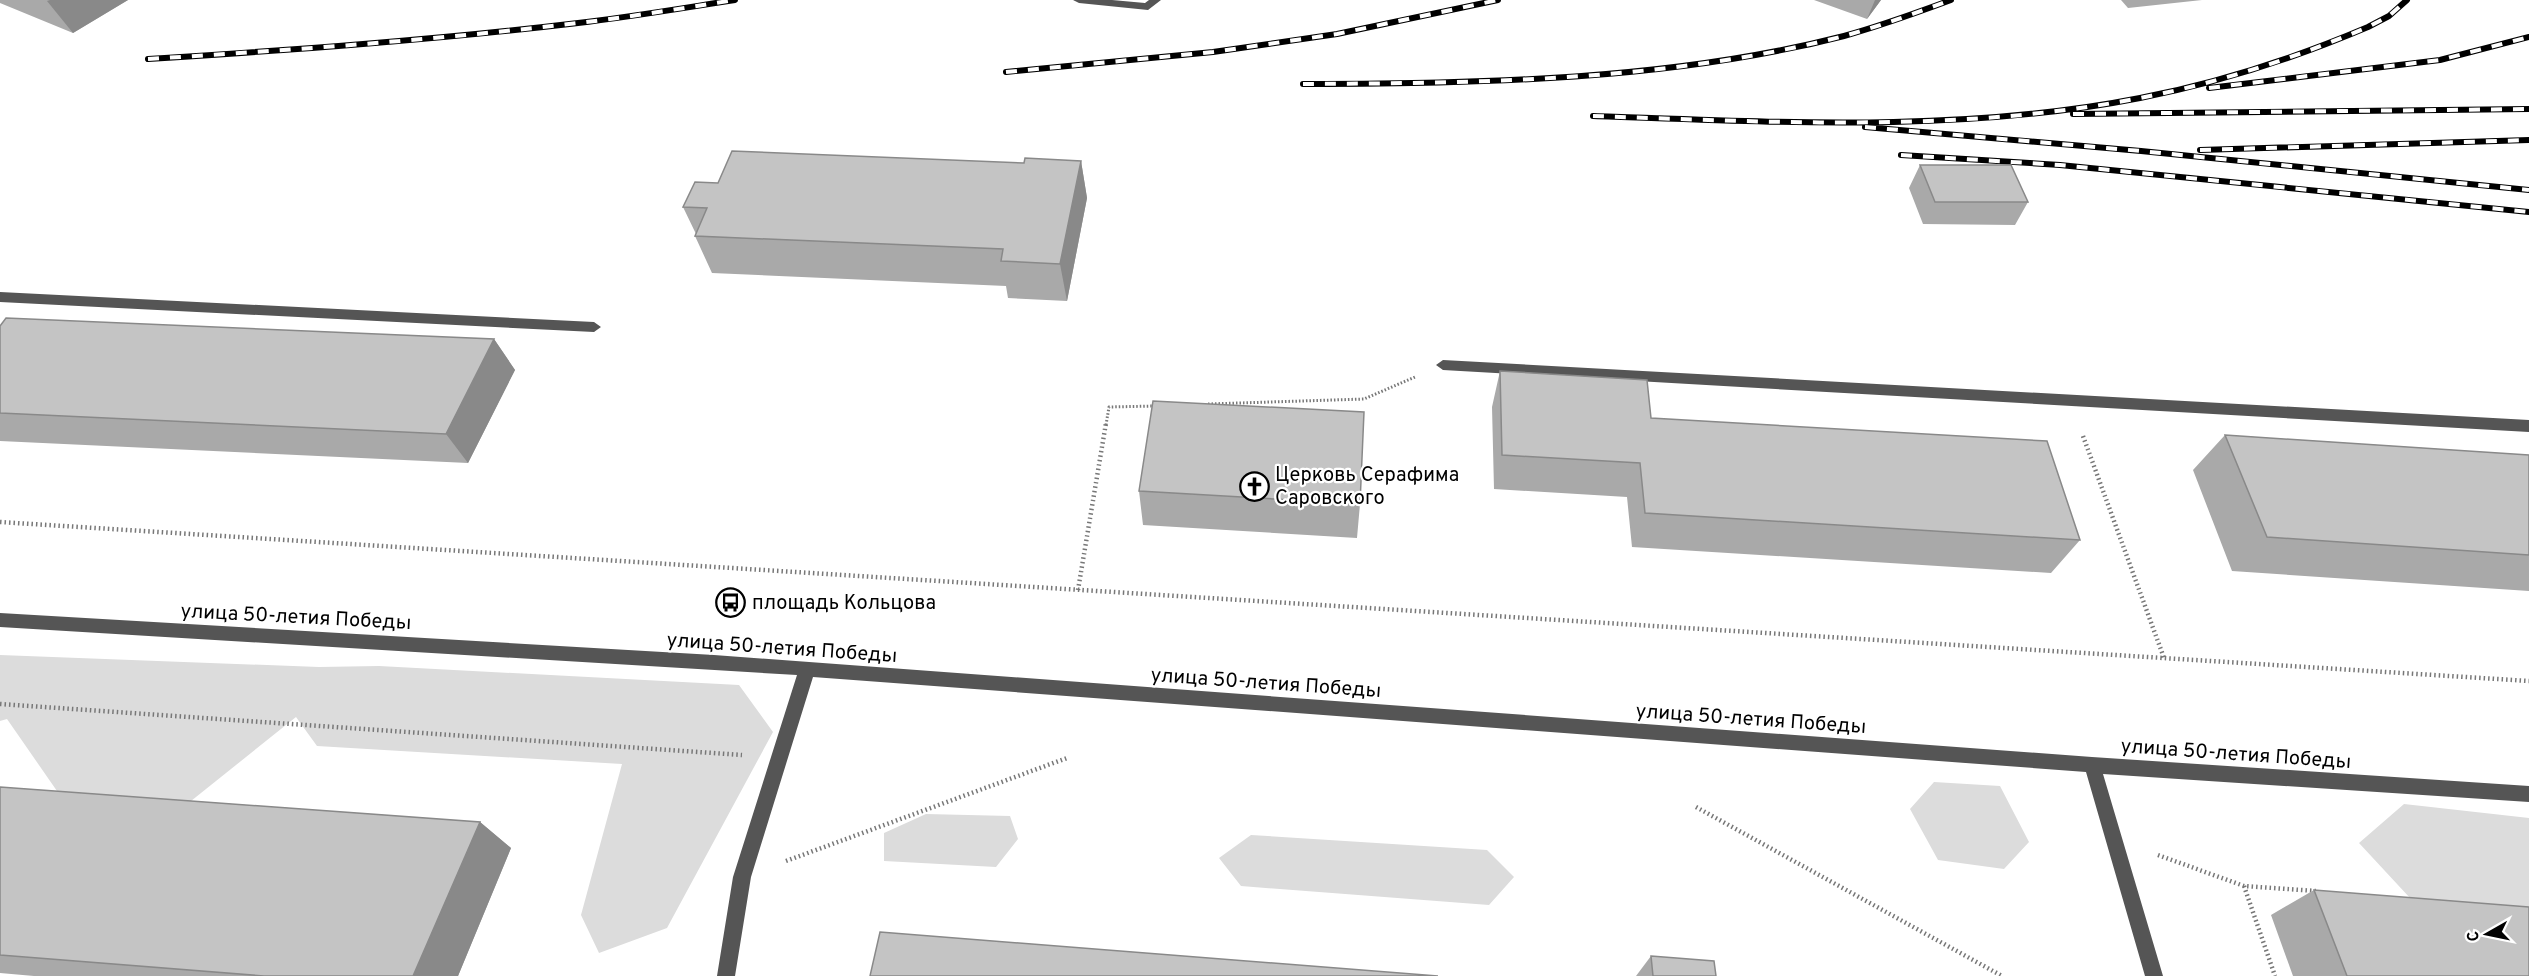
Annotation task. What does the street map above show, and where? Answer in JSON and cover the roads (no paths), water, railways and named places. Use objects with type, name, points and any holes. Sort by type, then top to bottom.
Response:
[{"type":"street","points":[[1079,0],[1148,7],[1155,0]]},
{"type":"street","points":[[0,297],[594,327]]},
{"type":"street","points":[[1443,365],[2529,426]]},
{"type":"street","name":"улица 50-летия Победы","points":[[0,620],[807,669],[2092,765],[2529,794]]},
{"type":"street","points":[[726,976],[742,877],[807,669]]},
{"type":"street","points":[[2092,765],[2154,976]]},
{"type":"railway","points":[[148,59],[471,35],[598,21],[735,0]]},
{"type":"railway","points":[[1006,72],[1213,52],[1337,34],[1498,0]]},
{"type":"railway","points":[[1303,84],[1507,80],[1643,71],[1778,51],[1844,36],[1951,0]]},
{"type":"railway","points":[[1593,116],[1798,122],[1936,121],[2073,109],[2169,92],[2256,68],[2368,27],[2389,16],[2407,0]]},
{"type":"railway","points":[[2209,88],[2440,60],[2529,37]]},
{"type":"railway","points":[[2073,114],[2529,109]]},
{"type":"railway","points":[[1865,127],[2141,151],[2529,190]]},
{"type":"railway","points":[[2200,150],[2529,140]]},
{"type":"railway","points":[[1901,155],[2060,165],[2529,212]]},
{"type":"place","name":"Церковь Серафима Саровского","points":[[1254,486]]},
{"type":"place","name":"площадь Кольцова","points":[[731,602]]}]
